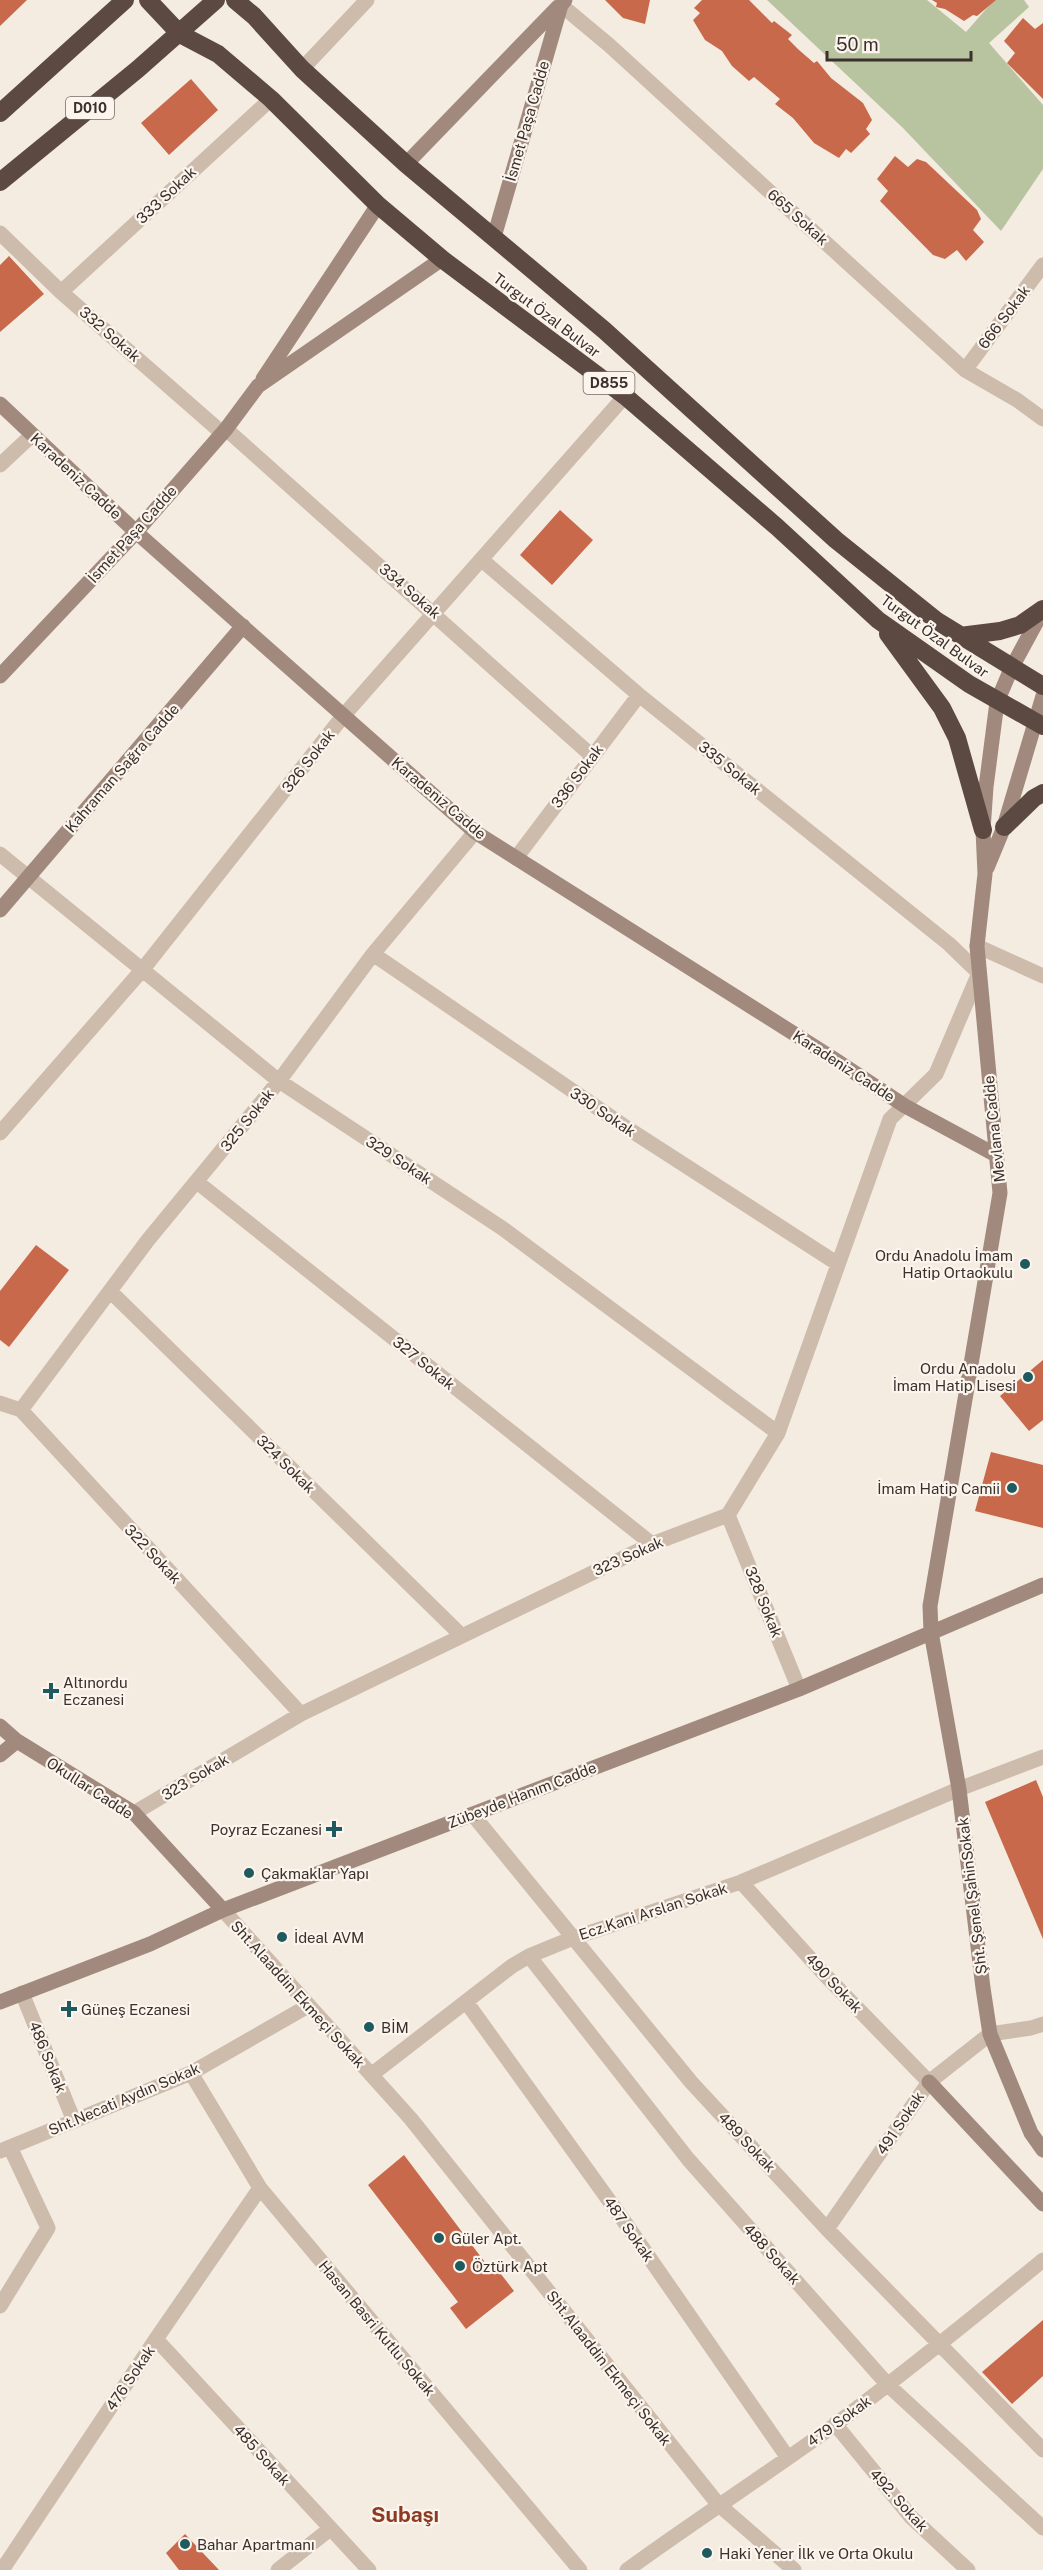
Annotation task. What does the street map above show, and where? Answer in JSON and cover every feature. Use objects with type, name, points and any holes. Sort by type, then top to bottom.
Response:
[{"type":"highway","points":[[0,113],[125,0]]},
{"type":"highway","name":"Turgut Özal Bulvar","points":[[148,0],[180,34],[218,54],[272,99],[378,205],[442,259],[626,396],[777,527],[878,620],[997,702],[1039,724]]},
{"type":"highway","name":"D010","points":[[0,182],[180,34],[216,0]]},
{"type":"highway","name":"Turgut Özal Bulvar","points":[[235,0],[254,16],[302,69],[406,165],[604,330],[836,540],[937,621],[1011,669],[1043,686]]},
{"type":"highway","points":[[960,636],[1000,631],[1020,625],[1043,609]]},
{"type":"highway","points":[[878,620],[942,708],[952,728],[968,773],[983,830]]},
{"type":"highway","points":[[1004,827],[1040,797]]},
{"type":"street","points":[[302,69],[367,0]]},
{"type":"street","name":"İsmet Paşa Cadde","points":[[406,165],[563,2]]},
{"type":"street","name":"İsmet Paşa Cadde","points":[[494,237],[563,2]]},
{"type":"street","name":"665 Sokak","points":[[563,2],[965,370],[1017,400],[1043,419]]},
{"type":"street","name":"333 Sokak","points":[[62,292],[272,99]]},
{"type":"street","name":"İsmet Paşa Cadde","points":[[0,676],[136,532],[224,431],[258,386],[378,205]]},
{"type":"street","name":"332 Sokak","points":[[0,233],[62,292],[224,431]]},
{"type":"street","name":"İsmet Paşa Cadde","points":[[258,386],[442,259]]},
{"type":"street","name":"666 Sokak","points":[[965,370],[1043,265]]},
{"type":"street","name":"326 Sokak","points":[[0,1133],[143,969],[344,715],[626,396]]},
{"type":"street","name":"Karadeniz Cadde","points":[[0,404],[136,532],[475,832],[905,1106],[996,1155]]},
{"type":"street","name":"334 Sokak","points":[[224,431],[435,613],[592,756]]},
{"type":"street","points":[[0,465],[32,435]]},
{"type":"street","name":"335 Sokak","points":[[482,560],[639,695],[949,944],[979,973]]},
{"type":"street","name":"Mevlana Cadde","points":[[932,1632],[930,1606],[1000,1193],[977,946],[985,874],[983,830],[986,787],[997,702],[1011,669],[1043,609]]},
{"type":"street","name":"Kahraman Sağra Cadde","points":[[0,910],[243,626]]},
{"type":"street","name":"336 Sokak","points":[[516,858],[639,695]]},
{"type":"street","name":"Mevlana Cadde","points":[[985,874],[1004,827],[1039,724],[1043,696]]},
{"type":"street","name":"325 Sokak","points":[[21,1410],[148,1240],[279,1081],[373,954],[475,832]]},
{"type":"street","name":"329 Sokak","points":[[0,854],[279,1081],[502,1228],[778,1433]]},
{"type":"street","points":[[977,946],[1043,976]]},
{"type":"street","name":"330 Sokak","points":[[373,954],[624,1126],[838,1264]]},
{"type":"street","points":[[728,1515],[778,1433],[890,1119],[936,1074],[979,973]]},
{"type":"street","name":"327 Sokak","points":[[197,1182],[652,1544]]},
{"type":"street","name":"324 Sokak","points":[[111,1292],[461,1635]]},
{"type":"street","name":"322 Sokak","points":[[0,1403],[21,1410],[301,1714]]},
{"type":"street","name":"323 Sokak","points":[[134,1814],[301,1714],[652,1544],[728,1515]]},
{"type":"street","name":"328 Sokak","points":[[728,1515],[799,1689]]},
{"type":"street","name":"Zübeyde Hanım Cadde","points":[[0,2002],[150,1944],[222,1910],[799,1689],[1043,1585]]},
{"type":"street","name":"Şht. Şenel ŞahinSokak","points":[[932,1632],[959,1789],[990,2034],[1031,2133],[1043,2150]]},
{"type":"street","name":"Okullar Cadde","points":[[0,1726],[7,1744],[134,1814],[222,1910]]},
{"type":"street","name":"Ecz.Kani Arslan Sokak","points":[[371,2075],[529,1956],[573,1938],[741,1882],[959,1789],[1043,1757]]},
{"type":"street","name":"489 Sokak","points":[[473,1815],[691,2082],[827,2229],[1043,2450]]},
{"type":"street","name":"490 Sokak","points":[[741,1882],[826,1976],[929,2082]]},
{"type":"street","name":"Sht.Alaaddin Ekmeçi Sokak","points":[[222,1910],[411,2119],[718,2504],[794,2570]]},
{"type":"street","name":"488 Sokak","points":[[529,1956],[688,2159],[888,2385],[1043,2528]]},
{"type":"street","name":"486 Sokak","points":[[22,1993],[74,2121]]},
{"type":"street","name":"487 Sokak","points":[[467,2003],[620,2214],[788,2458]]},
{"type":"street","name":"Sht.Necati Aydın Sokak","points":[[5,2149],[191,2073],[308,2006]]},
{"type":"street","points":[[990,2034],[1043,2024]]},
{"type":"street","name":"491 Sokak","points":[[827,2229],[929,2082],[990,2034]]},
{"type":"street","name":"Hasan Basri Kutlu Sokak","points":[[191,2073],[260,2188],[580,2570]]},
{"type":"street","points":[[929,2082],[1043,2204]]},
{"type":"street","points":[[2,2300],[48,2228],[5,2149]]},
{"type":"street","name":"476 Sokak","points":[[2,2570],[156,2338],[260,2188]]},
{"type":"street","name":"479 Sokak","points":[[627,2570],[888,2385],[1043,2260]]},
{"type":"street","name":"485 Sokak","points":[[156,2338],[369,2570]]},
{"type":"street","name":"492. Sokak","points":[[835,2424],[911,2517],[968,2570]]},
{"type":"street","points":[[278,2570],[330,2529]]},
{"type":"green space","points":[[767,0],[927,0],[966,32],[994,0],[1024,0],[1029,7],[989,43],[1043,105],[1043,169],[1001,231],[903,128]]},
{"type":"building","points":[[0,0],[27,0],[0,26]]},
{"type":"building","points":[[605,0],[650,0],[645,24],[623,18]]},
{"type":"building","points":[[702,0],[749,0],[772,23],[774,21],[792,35],[788,39],[799,50],[814,63],[817,61],[831,78],[863,103],[872,120],[866,129],[870,134],[851,153],[846,149],[839,158],[814,143],[793,118],[775,104],[780,99],[754,77],[749,81],[732,66],[722,51],[705,40],[693,20],[700,13],[694,8]]},
{"type":"building","points":[[932,0],[996,0],[977,16],[973,15],[964,21],[945,9],[936,7],[937,3]]},
{"type":"building","points":[[1023,18],[1035,29],[1043,23],[1043,99],[1007,63],[1015,53],[1004,41]]},
{"type":"building","points":[[191,79],[218,110],[169,155],[141,123]]},
{"type":"building","points":[[895,156],[908,167],[917,159],[926,162],[977,210],[981,219],[973,230],[984,242],[966,261],[957,250],[945,259],[933,255],[880,201],[888,191],[877,179]]},
{"type":"building","points":[[9,256],[44,294],[0,332],[0,265]]},
{"type":"building","points":[[560,510],[593,540],[552,585],[520,555]]},
{"type":"building","points":[[36,1245],[69,1270],[9,1347],[0,1340],[0,1291]]},
{"type":"building","points":[[1043,1360],[1043,1420],[1029,1431],[1000,1396]]},
{"type":"building","name":"İmam Hatip Camii","points":[[991,1452],[1043,1465],[1043,1528],[975,1511]]},
{"type":"building","points":[[1036,1780],[1043,1797],[1043,1939],[985,1802]]},
{"type":"building","points":[[404,2155],[493,2273],[497,2269],[514,2291],[466,2329],[450,2308],[458,2302],[368,2185]]},
{"type":"building","points":[[1043,2320],[1043,2376],[1012,2404],[982,2372]]},
{"type":"building","name":"Bahar Apartmanı","points":[[185,2534],[219,2570],[179,2570],[166,2553]]},
{"type":"place","name":"Ordu Anadolu İmam Hatip Ortaokulu","points":[[1025,1264]]},
{"type":"place","name":"Ordu Anadolu İmam Hatip Lisesi","points":[[1028,1377]]},
{"type":"place","name":"İmam Hatip Camii","points":[[1012,1488]]},
{"type":"place","name":"Altınordu Eczanesi","points":[[51,1691]]},
{"type":"place","name":"Poyraz Eczanesi","points":[[334,1829]]},
{"type":"place","name":"Çakmaklar Yapı","points":[[249,1873]]},
{"type":"place","name":"İdeal AVM","points":[[282,1937]]},
{"type":"place","name":"Güneş Eczanesi","points":[[69,2009]]},
{"type":"place","name":"BİM","points":[[369,2027]]},
{"type":"place","name":"Güler Apt.","points":[[439,2238]]},
{"type":"place","name":"Öztürk Apt","points":[[460,2266]]},
{"type":"place","name":"Bahar Apartmanı","points":[[185,2544]]},
{"type":"place","name":"Haki Yener İlk ve Orta Okulu","points":[[707,2553]]},
{"type":"district","name":"Subaşı","points":[[405,2514]]}]
